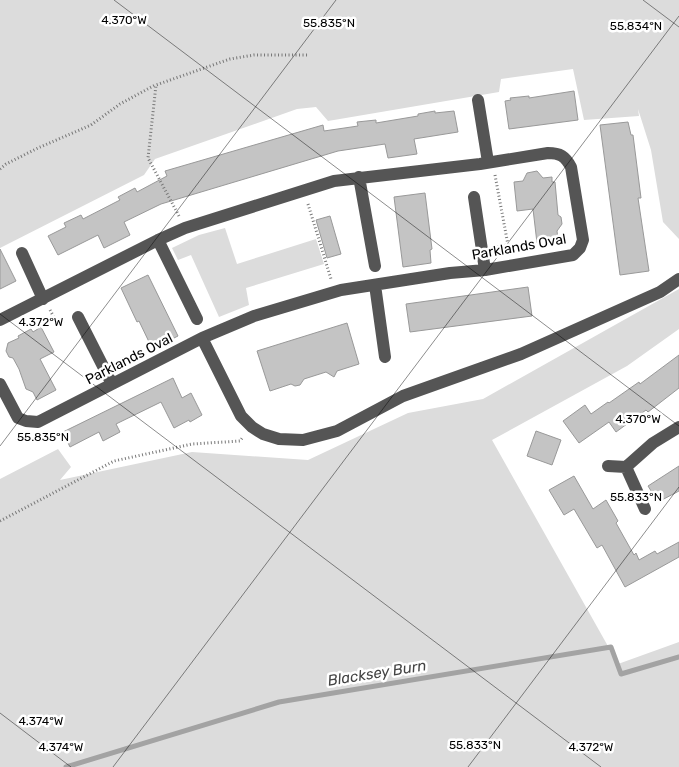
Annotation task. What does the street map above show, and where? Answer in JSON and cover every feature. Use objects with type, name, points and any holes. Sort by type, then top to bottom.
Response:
[{"type":"street","points":[[478,100],[490,162]]},
{"type":"street","name":"Parklands Oval","points":[[0,320],[185,228],[334,181],[490,162],[548,152],[566,157],[571,167],[583,240],[580,248],[573,255],[335,292],[254,316],[202,338],[38,422],[18,418],[0,384]]},
{"type":"street","points":[[359,177],[375,266]]},
{"type":"street","points":[[474,197],[486,270]]},
{"type":"street","points":[[158,240],[197,319]]},
{"type":"street","points":[[22,253],[43,299]]},
{"type":"street","points":[[202,338],[241,416],[252,427],[263,434],[279,439],[303,440],[337,431],[403,396],[521,354],[660,292],[679,278]]},
{"type":"street","points":[[374,285],[385,357]]},
{"type":"street","points":[[78,317],[112,384]]},
{"type":"street","points":[[608,466],[626,467],[653,443],[679,427]]},
{"type":"street","points":[[626,467],[645,509]]},
{"type":"path","points":[[0,169],[38,148],[91,125],[120,104],[156,85],[230,59],[254,55],[308,55]]},
{"type":"path","points":[[156,85],[148,158],[185,228]]},
{"type":"path","points":[[482,250],[508,245],[490,162]]},
{"type":"path","points":[[304,190],[335,292]]},
{"type":"path","points":[[43,299],[57,323],[78,317]]},
{"type":"path","points":[[0,522],[114,461],[192,444],[240,441],[252,427]]},
{"type":"shaded area","points":[[0,0],[679,0],[679,239],[663,222],[651,150],[638,109],[639,116],[584,120],[573,69],[501,79],[499,92],[328,121],[316,107],[297,109],[155,159],[144,175],[0,248]]},
{"type":"shaded area","points":[[225,228],[237,264],[316,239],[324,264],[246,288],[249,305],[219,317],[191,255],[178,260],[172,248],[199,235]]},
{"type":"shaded area","points":[[679,289],[679,329],[627,366],[492,440],[618,664],[679,642],[679,767],[0,767],[0,479],[58,449],[71,467],[60,480],[192,452],[308,460],[408,413],[483,399]]},
{"type":"building","points":[[574,91],[578,120],[509,129],[505,101],[511,100],[510,98],[529,96],[529,98]]},
{"type":"building","points":[[435,111],[435,113],[454,111],[458,132],[414,139],[417,154],[388,158],[385,144],[338,151],[161,204],[124,222],[130,235],[104,248],[98,235],[58,255],[48,236],[66,227],[64,223],[81,215],[83,219],[120,200],[118,197],[135,188],[137,192],[167,176],[165,171],[323,125],[324,131],[358,126],[357,122],[376,120],[376,123],[418,116],[418,114]]},
{"type":"building","points":[[628,122],[631,135],[633,135],[641,198],[638,198],[649,271],[620,275],[600,125]]},
{"type":"building","points":[[537,171],[543,178],[552,177],[552,182],[555,182],[558,215],[561,217],[562,224],[557,231],[558,240],[537,243],[533,209],[517,211],[514,182],[523,181],[527,173]]},
{"type":"building","points":[[425,193],[432,249],[430,250],[431,263],[403,267],[394,197]]},
{"type":"building","points":[[330,216],[341,254],[327,258],[316,220]]},
{"type":"building","points":[[0,249],[16,281],[0,289]]},
{"type":"building","points":[[148,275],[178,336],[154,348],[152,342],[150,344],[139,321],[137,322],[121,288]]},
{"type":"building","points":[[528,287],[532,316],[410,332],[406,304]]},
{"type":"building","points":[[347,323],[359,364],[337,371],[334,377],[326,372],[304,379],[300,385],[295,386],[291,384],[270,391],[257,351]]},
{"type":"building","points":[[41,327],[54,352],[40,359],[56,390],[37,400],[33,392],[26,389],[19,369],[13,358],[9,357],[6,351],[8,343],[19,338],[18,336],[31,329],[33,332]]},
{"type":"building","points":[[679,355],[679,388],[648,412],[646,410],[616,432],[609,422],[579,443],[563,421],[585,405],[591,414],[639,382],[640,384]]},
{"type":"building","points":[[173,378],[182,398],[191,393],[202,415],[174,428],[161,402],[116,424],[120,432],[103,441],[99,432],[70,447],[63,432]]},
{"type":"building","points":[[536,431],[561,440],[552,465],[527,456]]},
{"type":"building","points":[[679,466],[679,491],[658,502],[648,486]]},
{"type":"building","points":[[574,476],[593,509],[606,500],[618,521],[616,523],[634,555],[636,553],[639,560],[655,551],[657,554],[679,542],[679,557],[625,587],[602,545],[597,548],[574,509],[564,515],[549,490]]},
{"type":"waterway","name":"Blacksey Burn","points":[[66,767],[279,702],[611,647],[621,674],[679,657]]}]
